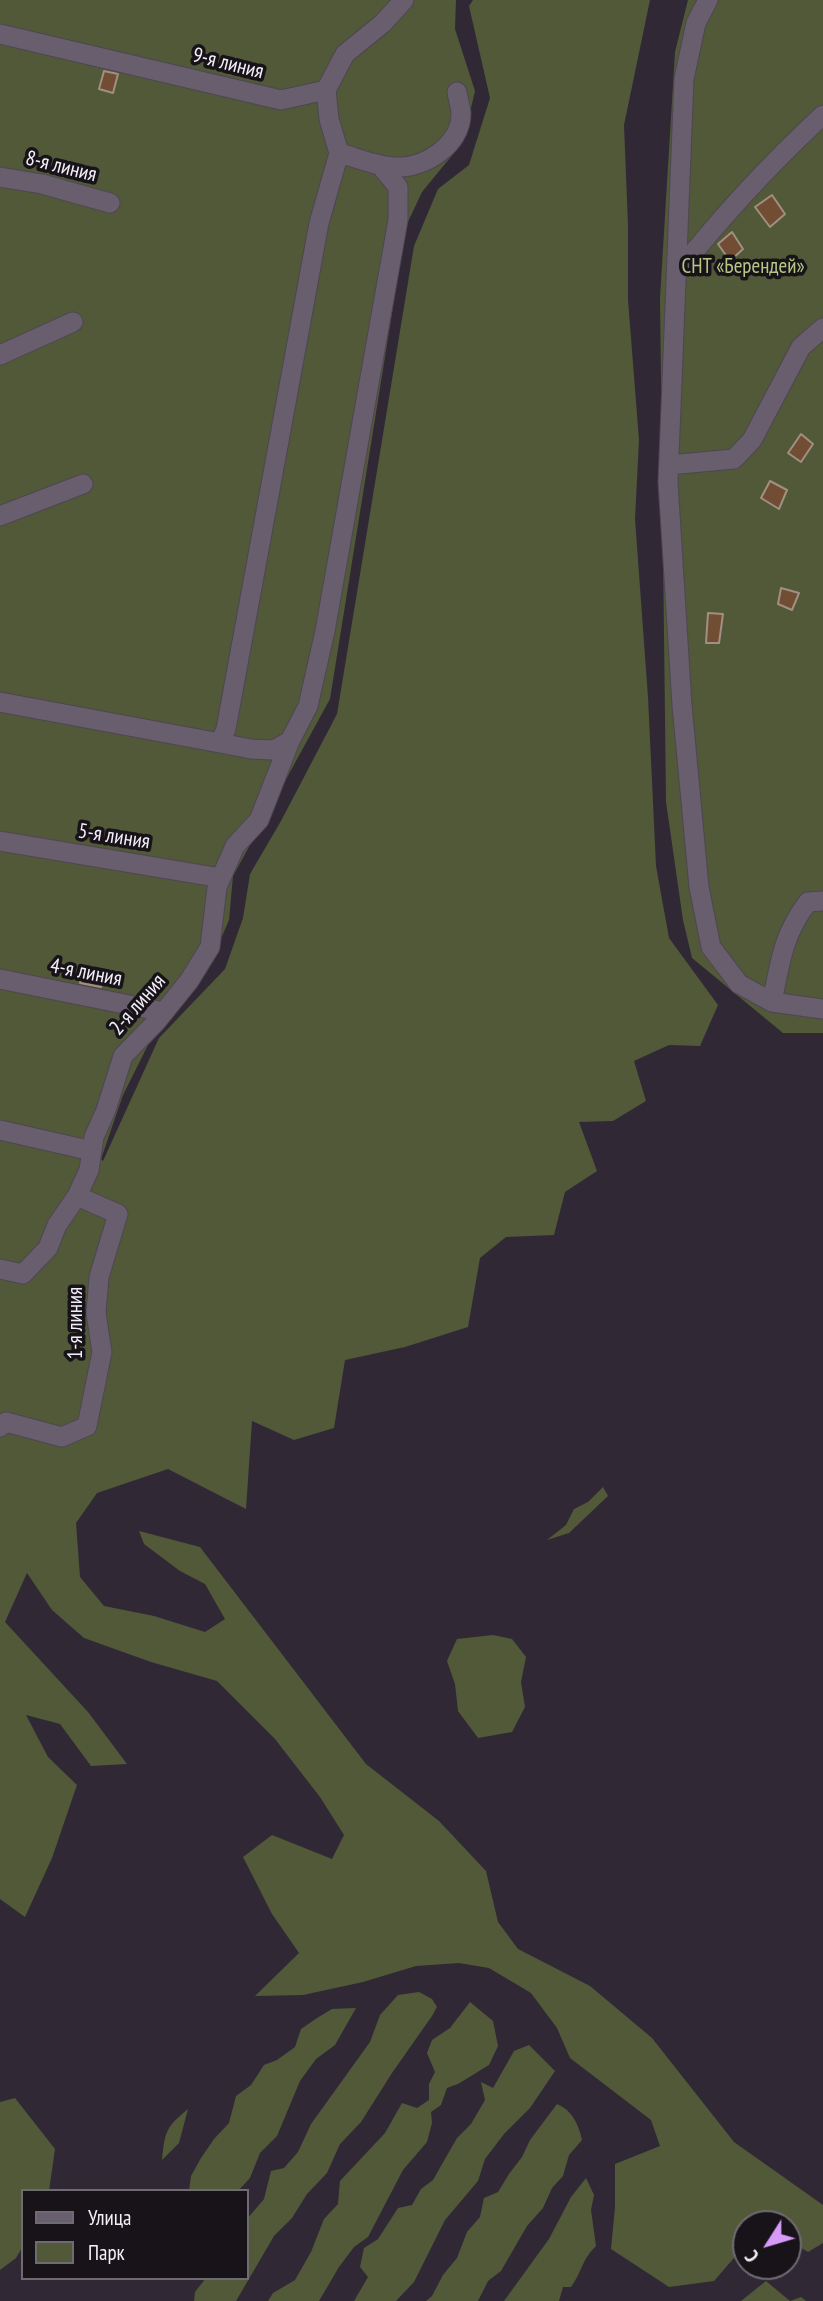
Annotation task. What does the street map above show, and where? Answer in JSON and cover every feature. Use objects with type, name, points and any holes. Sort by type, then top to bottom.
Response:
[{"type":"street","points":[[220,743],[226,729],[319,223],[339,153],[329,119],[326,90],[345,54],[383,23],[404,0]]},
{"type":"street","points":[[708,0],[696,23],[684,79],[668,482],[682,705],[699,887],[711,947],[739,984],[772,1002],[823,1009]]},
{"type":"street","name":"9-я линия","points":[[0,34],[281,100],[326,90]]},
{"type":"street","points":[[339,153],[399,168],[424,162],[453,142],[461,114],[457,92]]},
{"type":"street","points":[[677,273],[716,223],[779,155],[823,115]]},
{"type":"street","name":"2-я линия","points":[[0,1269],[23,1274],[48,1248],[57,1225],[78,1196],[89,1170],[94,1137],[106,1110],[123,1056],[189,981],[210,947],[217,887],[235,846],[259,820],[307,706],[325,631],[398,220],[398,187],[380,165]]},
{"type":"street","name":"8-я линия","points":[[0,177],[43,184],[110,203]]},
{"type":"street","points":[[0,355],[73,322]]},
{"type":"street","points":[[669,465],[734,459],[751,440],[801,347],[823,328]]},
{"type":"street","points":[[0,516],[83,485]]},
{"type":"street","points":[[0,702],[251,749],[274,750],[290,741]]},
{"type":"street","name":"5-я линия","points":[[0,841],[221,878]]},
{"type":"street","points":[[772,1002],[781,957],[792,922],[808,902],[823,901]]},
{"type":"street","name":"4-я линия","points":[[0,979],[164,1012]]},
{"type":"street","points":[[0,1130],[92,1152]]},
{"type":"street","name":"1-я линия","points":[[0,1427],[6,1422],[62,1437],[87,1426],[102,1352],[96,1313],[99,1277],[118,1214],[78,1196]]},
{"type":"green space","points":[[0,0],[456,0],[455,29],[475,91],[463,142],[422,192],[406,226],[330,699],[233,876],[229,920],[208,969],[148,1045],[123,1095],[101,1159],[103,1161],[159,1038],[225,969],[243,918],[250,874],[337,714],[414,246],[438,189],[469,165],[490,98],[469,6],[473,0],[650,0],[624,125],[628,300],[639,440],[635,519],[648,697],[656,866],[669,938],[718,1005],[700,1046],[669,1045],[634,1061],[646,1101],[613,1121],[579,1122],[597,1171],[565,1192],[554,1235],[506,1237],[480,1258],[468,1327],[405,1347],[345,1360],[334,1428],[294,1440],[252,1421],[246,1509],[168,1469],[97,1493],[76,1523],[80,1577],[104,1606],[154,1616],[205,1632],[225,1619],[205,1584],[180,1571],[144,1544],[139,1531],[200,1547],[366,1764],[439,1821],[486,1871],[498,1922],[518,1949],[590,1986],[652,2038],[734,2142],[823,2205],[823,2243],[808,2252],[802,2248],[802,2210],[732,2210],[732,2260],[714,2281],[669,2287],[611,2249],[615,2164],[660,2146],[651,2120],[570,2058],[557,2028],[531,1993],[489,1968],[459,1963],[416,1966],[363,1982],[303,1995],[255,1996],[299,1953],[272,1914],[243,1857],[272,1835],[332,1859],[344,1835],[320,1797],[275,1739],[217,1681],[151,1662],[84,1638],[52,1610],[27,1573],[5,1622],[88,1712],[127,1764],[91,1766],[60,1724],[26,1715],[48,1757],[77,1785],[52,1858],[25,1917],[0,1899]]},
{"type":"green space","name":"СНТ «Берендей»","points":[[688,0],[823,0],[823,1033],[783,1033],[692,958],[683,920],[666,802],[660,298],[675,52]]},
{"type":"green space","points":[[603,1487],[608,1496],[569,1533],[547,1540],[566,1525],[574,1509],[588,1502]]},
{"type":"green space","points":[[493,1635],[512,1639],[526,1657],[521,1682],[525,1707],[512,1732],[478,1738],[458,1711],[455,1684],[447,1661],[457,1639]]},
{"type":"green space","points":[[419,1992],[432,1999],[437,2007],[361,2122],[340,2144],[327,2173],[307,2194],[292,2218],[274,2236],[236,2301],[194,2301],[195,2292],[204,2280],[248,2280],[248,2218],[264,2199],[271,2171],[284,2168],[298,2152],[311,2124],[370,2042],[380,2015],[398,1995]]},
{"type":"green space","points":[[470,2002],[493,2021],[498,2046],[489,2065],[447,2088],[441,2105],[431,2112],[432,2123],[427,2142],[403,2170],[368,2237],[354,2247],[319,2301],[268,2301],[273,2293],[295,2280],[311,2252],[324,2219],[338,2204],[340,2181],[385,2133],[402,2103],[417,2108],[429,2100],[429,2084],[435,2072],[427,2053],[432,2040],[450,2028]]},
{"type":"green space","points":[[356,2008],[335,2045],[316,2059],[300,2081],[277,2136],[260,2153],[250,2178],[240,2189],[189,2189],[191,2176],[201,2158],[229,2123],[236,2096],[251,2085],[264,2065],[277,2060],[295,2047],[301,2029],[332,2009]]},
{"type":"green space","points":[[529,2045],[555,2071],[530,2108],[504,2134],[485,2159],[478,2181],[445,2220],[414,2282],[396,2301],[354,2301],[368,2277],[360,2267],[364,2248],[378,2239],[398,2208],[412,2205],[421,2189],[433,2180],[457,2138],[471,2124],[485,2100],[481,2082],[493,2088],[514,2051]]},
{"type":"green space","points":[[15,2098],[55,2149],[49,2189],[21,2189],[21,2249],[16,2258],[0,2270],[0,2102]]},
{"type":"green space","points":[[557,2104],[567,2110],[574,2119],[582,2140],[569,2155],[563,2176],[552,2188],[543,2208],[527,2226],[501,2271],[488,2281],[478,2301],[426,2301],[457,2258],[467,2232],[480,2217],[484,2198],[498,2192],[530,2140]]},
{"type":"green space","points":[[188,2109],[179,2143],[162,2160],[168,2130]]},
{"type":"green space","points":[[586,2178],[594,2195],[591,2210],[596,2246],[587,2256],[571,2287],[563,2287],[559,2301],[504,2301],[549,2239],[571,2197]]},
{"type":"green space","points":[[766,2281],[790,2301],[741,2301]]},
{"type":"green space","points":[[801,2297],[806,2301],[790,2301]]},
{"type":"building","points":[[104,71],[118,74],[113,93],[99,89]]},
{"type":"building","points":[[772,195],[785,214],[770,227],[755,207]]},
{"type":"building","points":[[732,232],[743,249],[730,261],[718,244]]},
{"type":"building","points":[[801,434],[813,444],[801,462],[788,453]]},
{"type":"building","points":[[770,481],[787,490],[779,509],[761,498]]},
{"type":"building","points":[[781,588],[799,593],[792,610],[778,604]]},
{"type":"building","points":[[708,613],[723,614],[719,643],[706,643]]},
{"type":"building","points":[[83,971],[104,975],[101,987],[80,983]]}]
